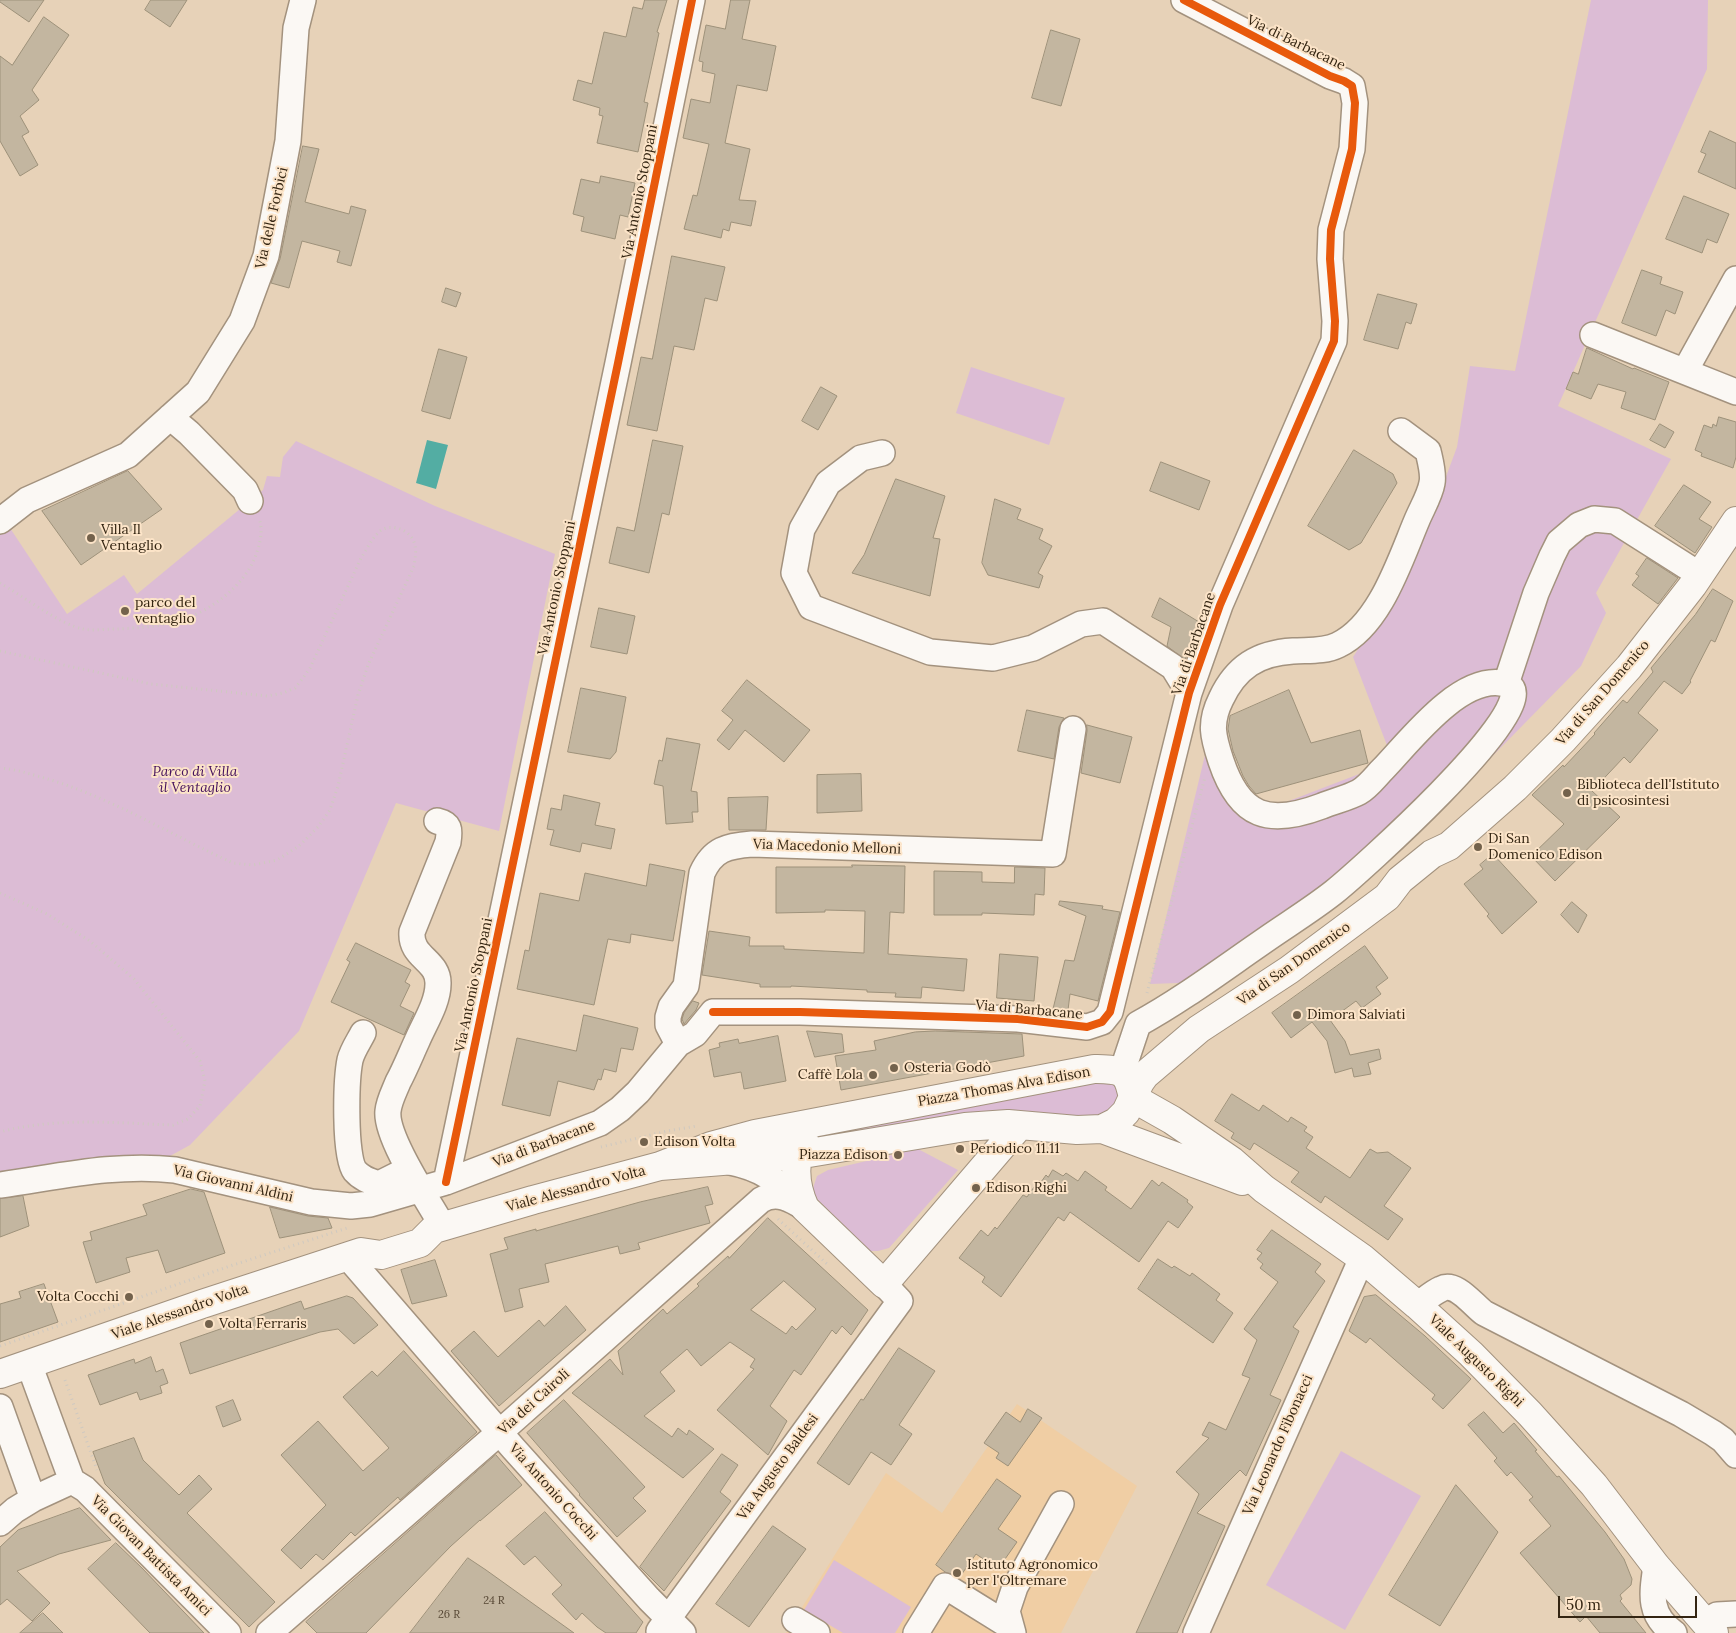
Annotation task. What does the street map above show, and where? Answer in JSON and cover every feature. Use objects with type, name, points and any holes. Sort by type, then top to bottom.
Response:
[{"type":"main road","name":"Via di San Domenico","points":[[1133,1098],[1140,1082],[1145,1076],[1199,1029],[1289,970],[1387,897],[1400,880],[1432,854],[1449,846],[1515,788],[1563,740],[1629,667],[1700,575],[1736,521]]},
{"type":"main road","name":"Via di San Domenico","points":[[1094,1069],[1125,1063],[1199,1029]]},
{"type":"main road","name":"Piazza Thomas Alva Edison","points":[[720,1152],[755,1134],[1094,1069],[1121,1072],[1129,1080],[1133,1098]]},
{"type":"main road","points":[[720,1152],[797,1156],[958,1128],[994,1124],[1102,1130],[1124,1115],[1133,1098]]},
{"type":"main road","name":"Viale Augusto Righi","points":[[1133,1098],[1172,1120],[1241,1168],[1264,1190],[1362,1258],[1417,1305],[1497,1379],[1552,1438],[1599,1492],[1656,1566],[1710,1628]]},
{"type":"main road","points":[[821,1120],[805,1138],[797,1156],[797,1185],[806,1208],[892,1293],[1020,1125]]},
{"type":"main road","name":"Viale Augusto Righi","points":[[1102,1130],[1184,1158],[1264,1190]]},
{"type":"main road","name":"Viale Alessandro Volta","points":[[0,1374],[202,1304],[355,1254],[375,1237],[414,1226],[439,1228],[533,1200],[720,1152]]},
{"type":"street","name":"Via delle Forbici","points":[[0,521],[27,500],[128,455],[198,392],[242,321],[266,256],[288,141],[296,28],[303,0]]},
{"type":"street","name":"Via Antonio Stoppani","points":[[446,1182],[618,363],[692,0]]},
{"type":"street","name":"Via di Barbacane","points":[[416,1180],[446,1182],[600,1123],[620,1109],[638,1092],[678,1044],[695,1034],[713,1012],[800,1012],[1018,1019],[1087,1027],[1102,1022],[1110,1012],[1189,693],[1220,604],[1334,342],[1335,321],[1330,259],[1331,230],[1352,148],[1355,103],[1352,86],[1344,80],[1330,76],[1184,0]]},
{"type":"street","points":[[1685,371],[1736,279]]},
{"type":"street","points":[[1593,335],[1736,392]]},
{"type":"street","points":[[170,417],[189,433],[245,490],[250,501]]},
{"type":"street","points":[[1125,1063],[1138,1024],[1168,1008],[1334,892],[1422,812],[1484,747],[1511,706],[1514,692],[1512,687],[1506,684],[1494,682],[1472,688],[1445,704],[1361,791],[1297,815],[1266,815],[1251,809],[1238,797],[1228,781],[1214,740],[1212,720],[1230,682],[1244,666],[1257,658],[1274,653],[1320,650],[1336,646],[1360,629],[1378,606],[1394,575],[1433,482],[1428,451],[1401,431]]},
{"type":"street","points":[[882,453],[861,458],[828,484],[802,529],[794,573],[811,607],[930,652],[993,658],[1033,648],[1082,624],[1103,621],[1172,667],[1189,693]]},
{"type":"street","points":[[1506,684],[1536,593],[1552,556],[1559,542],[1579,525],[1594,519],[1615,521],[1700,575]]},
{"type":"street","name":"Via Macedonio Melloni","points":[[678,1044],[668,1025],[668,1017],[671,1007],[686,986],[702,873],[706,864],[720,850],[752,844],[1054,854],[1073,729]]},
{"type":"street","points":[[437,820],[445,823],[449,829],[448,842],[412,932],[412,937],[416,950],[434,967],[438,976],[438,984],[432,1006],[391,1098],[388,1110],[389,1128],[439,1228]]},
{"type":"street","points":[[686,986],[701,998],[713,1012]]},
{"type":"street","points":[[363,1032],[350,1058],[348,1079],[348,1146],[350,1161],[355,1171],[367,1181],[379,1184],[416,1180]]},
{"type":"street","points":[[720,1152],[768,1175],[780,1183],[806,1208]]},
{"type":"street","name":"Via Giovanni Aldini","points":[[0,1185],[109,1169],[175,1170],[330,1205],[370,1204],[416,1180]]},
{"type":"street","name":"Via dei Cairoli","points":[[269,1633],[500,1432],[761,1200],[778,1196],[793,1200],[806,1208]]},
{"type":"street","name":"Via Antonio Cocchi","points":[[355,1254],[500,1432],[670,1628]]},
{"type":"street","name":"Via Leonardo Fibonacci","points":[[1196,1633],[1362,1258]]},
{"type":"street","points":[[1417,1305],[1442,1288],[1450,1287],[1459,1291],[1484,1313],[1681,1414],[1714,1433],[1736,1455]]},
{"type":"street","name":"Via Augusto Baldesi","points":[[670,1628],[892,1293]]},
{"type":"street","points":[[0,1523],[33,1498],[72,1481],[30,1364]]},
{"type":"street","points":[[0,1407],[33,1498]]},
{"type":"street","name":"Via Giovan Battista Amici","points":[[72,1481],[85,1489],[228,1633]]},
{"type":"street","points":[[1012,1630],[1007,1611],[1015,1586],[1061,1504]]},
{"type":"street","points":[[1656,1566],[1652,1588],[1653,1604],[1659,1618],[1669,1632]]},
{"type":"street","points":[[916,1633],[945,1586],[1012,1630]]},
{"type":"street","points":[[1710,1628],[1717,1615],[1736,1614]]},
{"type":"street","points":[[795,1620],[817,1633]]},
{"type":"path","points":[[0,583],[41,608],[80,628],[90,630],[133,628],[187,619],[226,596],[250,568],[257,552],[262,526],[250,501]]},
{"type":"path","points":[[0,651],[151,684],[267,696],[283,693],[295,688],[310,668],[370,542],[381,530],[398,528],[408,532],[414,540],[416,553],[414,566],[368,665],[358,695],[338,786],[330,810],[318,827],[299,846],[277,860],[253,866],[233,863],[203,850],[108,801],[61,782],[12,769],[0,768]]},
{"type":"path","points":[[1150,984],[1214,740]]},
{"type":"path","points":[[0,893],[47,914],[90,941],[134,979],[200,1061],[205,1082],[200,1106],[188,1119],[173,1125],[60,1123],[14,1128],[0,1132]]},
{"type":"path","points":[[776,1216],[832,1268]]},
{"type":"path","points":[[0,1346],[230,1266],[350,1227]]},
{"type":"shaded area","name":"Istituto Agronomico per l'Oltremare","points":[[1017,1404],[1137,1486],[1061,1633],[786,1633],[886,1473],[942,1513]]},
{"type":"green space","points":[[1591,0],[1708,0],[1707,69],[1558,406],[1671,459],[1596,593],[1606,613],[1581,666],[1408,842],[1242,966],[1178,983],[1150,984],[1205,755],[1242,819],[1393,761],[1353,657],[1413,566],[1457,447],[1470,366],[1515,371]]},
{"type":"green space","points":[[971,367],[1065,398],[1049,445],[956,413]]},
{"type":"green space","name":"Parco di Villa il Ventaglio","points":[[296,441],[435,506],[555,554],[499,831],[396,803],[299,1031],[190,1145],[170,1156],[168,1162],[0,1178],[0,531],[8,525],[67,614],[124,575],[137,594],[263,490],[267,476],[280,477],[283,457]]},
{"type":"green space","points":[[1117,1079],[1121,1101],[1099,1118],[821,1140],[818,1134],[820,1130]]},
{"type":"green space","points":[[918,1149],[958,1170],[889,1248],[870,1251],[816,1198],[813,1188],[817,1176],[828,1170]]},
{"type":"green space","points":[[1341,1451],[1421,1496],[1345,1630],[1266,1585]]},
{"type":"green space","points":[[834,1560],[911,1607],[895,1633],[843,1633],[804,1610]]},
{"type":"water","points":[[427,440],[448,445],[436,489],[416,483]]},
{"type":"building","points":[[0,0],[44,0],[29,22],[0,2]]},
{"type":"building","points":[[151,0],[187,0],[170,27],[145,10]]},
{"type":"building","points":[[645,0],[667,0],[657,32],[659,33],[644,102],[648,103],[638,152],[597,143],[603,116],[599,115],[600,108],[573,100],[578,80],[592,84],[604,32],[626,37],[633,7],[642,9]]},
{"type":"building","points":[[731,0],[750,0],[742,39],[776,46],[767,91],[737,85],[725,143],[750,149],[739,200],[756,201],[751,226],[731,222],[729,231],[723,229],[721,238],[684,229],[693,195],[697,196],[709,144],[683,138],[691,99],[710,103],[715,74],[702,71],[703,62],[699,61],[706,25],[725,29]]},
{"type":"building","points":[[44,17],[69,35],[32,90],[39,100],[20,116],[29,132],[22,136],[38,165],[20,176],[0,141],[0,56],[12,65]]},
{"type":"building","points":[[1051,30],[1080,39],[1061,106],[1032,98]]},
{"type":"building","points":[[1710,131],[1736,143],[1736,189],[1698,172],[1706,154],[1701,152]]},
{"type":"building","points":[[303,146],[319,149],[305,202],[349,214],[351,206],[366,210],[351,266],[337,262],[340,251],[302,241],[289,288],[271,283],[280,259]]},
{"type":"building","points":[[601,176],[635,183],[628,217],[620,215],[615,239],[581,231],[584,217],[573,214],[581,179],[599,183]]},
{"type":"building","points":[[1684,196],[1729,214],[1717,243],[1707,239],[1702,253],[1666,239]]},
{"type":"building","points":[[672,256],[725,267],[717,301],[705,298],[694,350],[674,346],[657,431],[627,425],[641,357],[652,359]]},
{"type":"building","points":[[1642,270],[1662,277],[1660,284],[1683,292],[1675,314],[1666,310],[1656,336],[1622,323]]},
{"type":"building","points":[[446,288],[461,293],[456,307],[442,302]]},
{"type":"building","points":[[1378,294],[1417,304],[1411,324],[1406,322],[1398,349],[1364,340]]},
{"type":"building","points":[[1587,348],[1633,369],[1669,382],[1655,420],[1621,408],[1626,392],[1598,384],[1591,399],[1566,389],[1573,372],[1578,374]]},
{"type":"building","points":[[439,349],[467,357],[450,419],[422,411]]},
{"type":"building","points":[[821,387],[837,396],[818,430],[802,421]]},
{"type":"building","points":[[1719,417],[1736,422],[1736,457],[1733,468],[1701,456],[1702,453],[1695,450],[1704,425],[1712,428],[1713,424],[1716,426]]},
{"type":"building","points":[[1660,424],[1674,432],[1665,448],[1650,440]]},
{"type":"building","points":[[653,440],[683,446],[669,515],[662,513],[649,573],[609,563],[617,527],[634,531]]},
{"type":"building","points":[[1354,450],[1393,474],[1397,483],[1361,543],[1349,550],[1308,526]]},
{"type":"building","points":[[1161,462],[1210,481],[1199,510],[1150,491]]},
{"type":"building","name":"Villa Il Ventaglio","points":[[128,471],[162,509],[81,565],[42,511]]},
{"type":"building","points":[[896,479],[945,496],[933,538],[940,539],[930,596],[852,573],[864,555]]},
{"type":"building","points":[[1684,485],[1711,502],[1699,519],[1712,527],[1695,553],[1655,526]]},
{"type":"building","points":[[995,499],[1021,509],[1017,519],[1043,529],[1039,539],[1052,546],[1038,573],[1043,576],[1039,588],[988,575],[982,563]]},
{"type":"building","points":[[1647,558],[1678,578],[1658,604],[1632,585],[1639,576],[1636,574]]},
{"type":"building","points":[[1713,589],[1733,601],[1715,642],[1711,640],[1691,682],[1682,694],[1664,681],[1638,713],[1658,730],[1630,763],[1624,757],[1592,791],[1620,817],[1555,881],[1531,856],[1564,824],[1532,795],[1563,765],[1564,767],[1623,700],[1627,703],[1653,672],[1651,668],[1695,615]]},
{"type":"building","points":[[1160,598],[1199,622],[1185,660],[1167,646],[1171,627],[1152,617]]},
{"type":"building","points":[[599,608],[635,616],[627,654],[591,647]]},
{"type":"building","points":[[747,680],[810,730],[784,762],[745,730],[729,750],[717,740],[733,720],[722,711]]},
{"type":"building","points":[[581,688],[626,697],[616,752],[610,759],[568,752]]},
{"type":"building","points":[[1289,690],[1311,743],[1360,730],[1368,763],[1256,794],[1243,776],[1233,751],[1228,729],[1230,716]]},
{"type":"building","points":[[1027,710],[1064,718],[1059,727],[1054,759],[1018,751]]},
{"type":"building","points":[[1087,725],[1132,737],[1120,783],[1081,773]]},
{"type":"building","points":[[667,738],[700,744],[691,791],[697,792],[698,812],[692,812],[693,822],[666,824],[663,786],[654,784],[659,760],[662,761]]},
{"type":"building","points":[[861,774],[862,811],[817,813],[817,775]]},
{"type":"building","points":[[564,795],[600,803],[595,825],[615,829],[611,849],[582,843],[580,852],[550,845],[554,830],[547,829],[551,808],[561,810]]},
{"type":"building","points":[[768,797],[766,830],[729,830],[728,798]]},
{"type":"building","points":[[1493,854],[1537,902],[1502,934],[1487,916],[1489,914],[1464,884],[1483,869],[1480,865]]},
{"type":"building","points":[[650,864],[685,871],[673,941],[631,934],[630,943],[608,939],[594,1005],[517,989],[525,950],[529,951],[540,893],[579,901],[585,873],[646,886]]},
{"type":"building","points":[[852,865],[905,866],[904,913],[890,912],[888,954],[967,959],[964,991],[922,987],[921,998],[895,997],[896,993],[867,992],[867,990],[791,986],[760,987],[760,984],[702,975],[709,931],[750,937],[749,946],[784,946],[784,949],[864,953],[865,911],[825,910],[825,912],[776,913],[776,867],[852,867]]},
{"type":"building","points":[[1015,867],[1045,868],[1044,895],[1035,894],[1034,915],[982,913],[982,915],[934,915],[934,871],[982,872],[982,882],[1014,883]]},
{"type":"building","points":[[1060,901],[1103,906],[1102,909],[1120,912],[1098,1001],[1070,994],[1068,1010],[1053,1009],[1065,960],[1074,961],[1086,916],[1059,905]]},
{"type":"building","points":[[1572,902],[1587,915],[1578,933],[1561,915]]},
{"type":"building","points":[[356,943],[411,970],[405,982],[410,985],[400,1006],[414,1013],[404,1035],[331,1002],[350,962],[347,960]]},
{"type":"building","points":[[1365,946],[1388,978],[1376,987],[1381,994],[1362,1008],[1356,1001],[1330,1020],[1345,1041],[1350,1055],[1379,1049],[1381,1059],[1368,1063],[1371,1074],[1354,1077],[1352,1068],[1335,1073],[1327,1041],[1312,1022],[1291,1038],[1272,1013]]},
{"type":"building","points":[[1000,954],[1038,957],[1034,1001],[997,998]]},
{"type":"building","points":[[693,1001],[699,1003],[696,1010],[684,1024],[682,1019],[684,1013]]},
{"type":"building","points":[[584,1015],[638,1028],[633,1050],[621,1048],[616,1072],[604,1069],[601,1080],[598,1079],[594,1090],[558,1081],[550,1116],[502,1105],[517,1038],[576,1051]]},
{"type":"building","points":[[807,1031],[842,1034],[844,1052],[815,1057]]},
{"type":"building","points":[[915,1032],[1022,1034],[1024,1056],[841,1090],[835,1056],[876,1050],[874,1041]]},
{"type":"building","points":[[778,1036],[786,1081],[744,1089],[741,1072],[714,1077],[709,1050],[720,1047],[719,1043],[738,1039],[739,1043]]},
{"type":"building","points":[[1232,1094],[1259,1111],[1263,1105],[1288,1122],[1291,1117],[1307,1127],[1304,1131],[1313,1137],[1306,1148],[1350,1178],[1370,1149],[1377,1153],[1388,1152],[1411,1168],[1384,1206],[1403,1219],[1388,1240],[1325,1196],[1321,1203],[1291,1182],[1299,1172],[1254,1143],[1250,1150],[1231,1138],[1234,1133],[1215,1121]]},
{"type":"building","points":[[1053,1170],[1063,1176],[1066,1173],[1078,1181],[1085,1171],[1107,1187],[1105,1190],[1131,1209],[1152,1180],[1159,1186],[1162,1182],[1188,1200],[1187,1202],[1193,1207],[1178,1228],[1168,1221],[1139,1262],[1070,1212],[1064,1221],[1058,1217],[1001,1297],[982,1282],[985,1277],[959,1258],[981,1230],[988,1236],[995,1227],[997,1229],[1023,1195],[1027,1197],[1039,1180],[1041,1182],[1046,1175],[1048,1177]]},
{"type":"building","points":[[708,1187],[713,1204],[705,1206],[710,1223],[638,1243],[640,1249],[620,1254],[618,1246],[545,1264],[549,1282],[519,1289],[523,1307],[505,1312],[490,1254],[508,1249],[504,1238],[640,1202]]},
{"type":"building","points":[[191,1189],[204,1192],[225,1253],[166,1273],[158,1250],[126,1258],[130,1272],[96,1283],[83,1242],[92,1240],[90,1232],[147,1215],[143,1205]]},
{"type":"building","points":[[23,1196],[29,1226],[0,1237],[0,1199]]},
{"type":"building","points":[[270,1207],[308,1216],[328,1218],[332,1228],[280,1238]]},
{"type":"building","points":[[768,1218],[868,1310],[851,1335],[842,1326],[836,1334],[832,1330],[801,1375],[794,1370],[770,1406],[787,1421],[768,1455],[717,1410],[754,1369],[750,1367],[755,1359],[730,1342],[701,1366],[687,1349],[660,1372],[675,1391],[644,1416],[672,1437],[678,1428],[687,1435],[689,1430],[714,1449],[683,1478],[572,1393],[610,1359],[623,1375],[618,1351],[663,1309],[667,1314],[699,1286],[697,1284],[728,1256],[729,1258]],"holes":[[[784,1281],[816,1309],[796,1330],[792,1326],[786,1334],[751,1310]]]},
{"type":"building","points":[[1272,1230],[1321,1264],[1315,1272],[1325,1281],[1293,1327],[1299,1331],[1270,1395],[1281,1400],[1246,1476],[1240,1470],[1197,1513],[1225,1526],[1177,1633],[1136,1633],[1199,1494],[1176,1472],[1209,1438],[1202,1435],[1209,1422],[1226,1430],[1250,1378],[1242,1375],[1257,1340],[1244,1329],[1278,1282],[1260,1268],[1263,1264],[1257,1259],[1262,1253],[1257,1250]]},
{"type":"building","points":[[1158,1259],[1190,1276],[1192,1273],[1220,1294],[1216,1300],[1233,1313],[1213,1343],[1138,1289]]},
{"type":"building","points":[[435,1260],[447,1296],[412,1304],[401,1270]]},
{"type":"building","points":[[44,1284],[58,1322],[0,1342],[0,1304],[21,1298],[19,1292]]},
{"type":"building","points":[[1376,1295],[1425,1336],[1471,1379],[1443,1409],[1432,1399],[1435,1395],[1370,1338],[1366,1343],[1349,1331],[1364,1297]]},
{"type":"building","points":[[347,1296],[353,1298],[378,1325],[354,1344],[338,1329],[320,1332],[190,1374],[180,1343],[301,1301],[304,1309]]},
{"type":"building","points":[[566,1306],[586,1330],[499,1406],[451,1351],[474,1331],[498,1357],[539,1320],[544,1326]]},
{"type":"building","points":[[899,1348],[935,1371],[899,1425],[912,1434],[891,1465],[871,1452],[849,1485],[817,1463]]},
{"type":"building","points":[[404,1351],[477,1432],[400,1500],[398,1497],[355,1536],[351,1532],[323,1560],[316,1554],[301,1569],[281,1550],[326,1505],[281,1455],[318,1421],[363,1471],[389,1448],[343,1397],[372,1371],[377,1376]]},
{"type":"building","points":[[151,1357],[156,1372],[163,1369],[168,1383],[160,1386],[162,1393],[140,1400],[137,1392],[100,1405],[88,1375],[134,1359],[135,1363]]},
{"type":"building","points":[[233,1400],[241,1420],[223,1427],[216,1407]]},
{"type":"building","points":[[564,1400],[645,1487],[633,1498],[646,1511],[617,1537],[527,1433]]},
{"type":"building","points":[[1028,1409],[1042,1418],[1008,1466],[996,1458],[999,1453],[984,1443],[1006,1412],[1020,1422]]},
{"type":"building","points":[[1484,1412],[1503,1433],[1514,1423],[1537,1450],[1535,1451],[1557,1477],[1559,1476],[1605,1532],[1624,1559],[1632,1579],[1631,1585],[1620,1595],[1622,1599],[1620,1601],[1646,1633],[1600,1633],[1586,1616],[1580,1622],[1520,1553],[1551,1526],[1529,1500],[1533,1497],[1511,1472],[1507,1476],[1494,1461],[1497,1458],[1468,1425]]},
{"type":"building","points":[[134,1438],[143,1460],[179,1495],[199,1475],[212,1489],[187,1513],[275,1602],[249,1627],[105,1484],[93,1452]]},
{"type":"building","points":[[722,1454],[738,1465],[720,1492],[731,1501],[664,1591],[640,1567]]},
{"type":"building","points":[[496,1455],[522,1485],[451,1546],[366,1633],[317,1633],[306,1622]]},
{"type":"building","points":[[997,1479],[1021,1496],[998,1529],[1017,1542],[998,1569],[976,1554],[959,1578],[945,1572],[936,1565]]},
{"type":"building","points":[[1456,1485],[1498,1532],[1440,1626],[1389,1595]]},
{"type":"building","points":[[80,1508],[111,1540],[59,1554],[17,1571],[50,1603],[32,1621],[7,1599],[0,1605],[0,1547],[18,1530]]},
{"type":"building","points":[[545,1512],[643,1622],[636,1633],[606,1633],[582,1613],[576,1620],[552,1594],[562,1585],[535,1556],[524,1565],[506,1546]]},
{"type":"building","points":[[773,1526],[806,1549],[749,1627],[716,1604]]},
{"type":"building","points":[[116,1543],[204,1633],[150,1633],[88,1569]]},
{"type":"building","points":[[468,1558],[486,1570],[574,1633],[410,1633]]},
{"type":"building","points":[[43,1613],[63,1633],[20,1633]]},
{"type":"cycle path","points":[[446,1182],[618,363],[692,0]]},
{"type":"cycle path","points":[[713,1012],[800,1012],[1018,1019],[1087,1027],[1102,1022],[1110,1012],[1189,693],[1220,605],[1334,341],[1335,321],[1330,259],[1331,230],[1352,149],[1355,103],[1352,86],[1184,0]]},
{"type":"place","name":"Villa Il Ventaglio","points":[[91,538]]},
{"type":"place","name":"parco del ventaglio","points":[[125,611]]},
{"type":"place","name":"Biblioteca dell'Istituto di psicosintesi","points":[[1567,793]]},
{"type":"place","name":"Di San Domenico Edison","points":[[1478,847]]},
{"type":"place","name":"Dimora Salviati","points":[[1297,1015]]},
{"type":"place","name":"Osteria Godò","points":[[894,1068]]},
{"type":"place","name":"Caffè Lola","points":[[873,1075]]},
{"type":"place","name":"Edison Volta","points":[[644,1142]]},
{"type":"place","name":"Periodico 11.11","points":[[960,1149]]},
{"type":"place","name":"Piazza Edison","points":[[898,1155]]},
{"type":"place","name":"Edison Righi","points":[[976,1188]]},
{"type":"place","name":"Volta Cocchi","points":[[129,1297]]},
{"type":"place","name":"Volta Ferraris","points":[[209,1324]]},
{"type":"place","name":"Istituto Agronomico per l'Oltremare","points":[[957,1573]]}]
